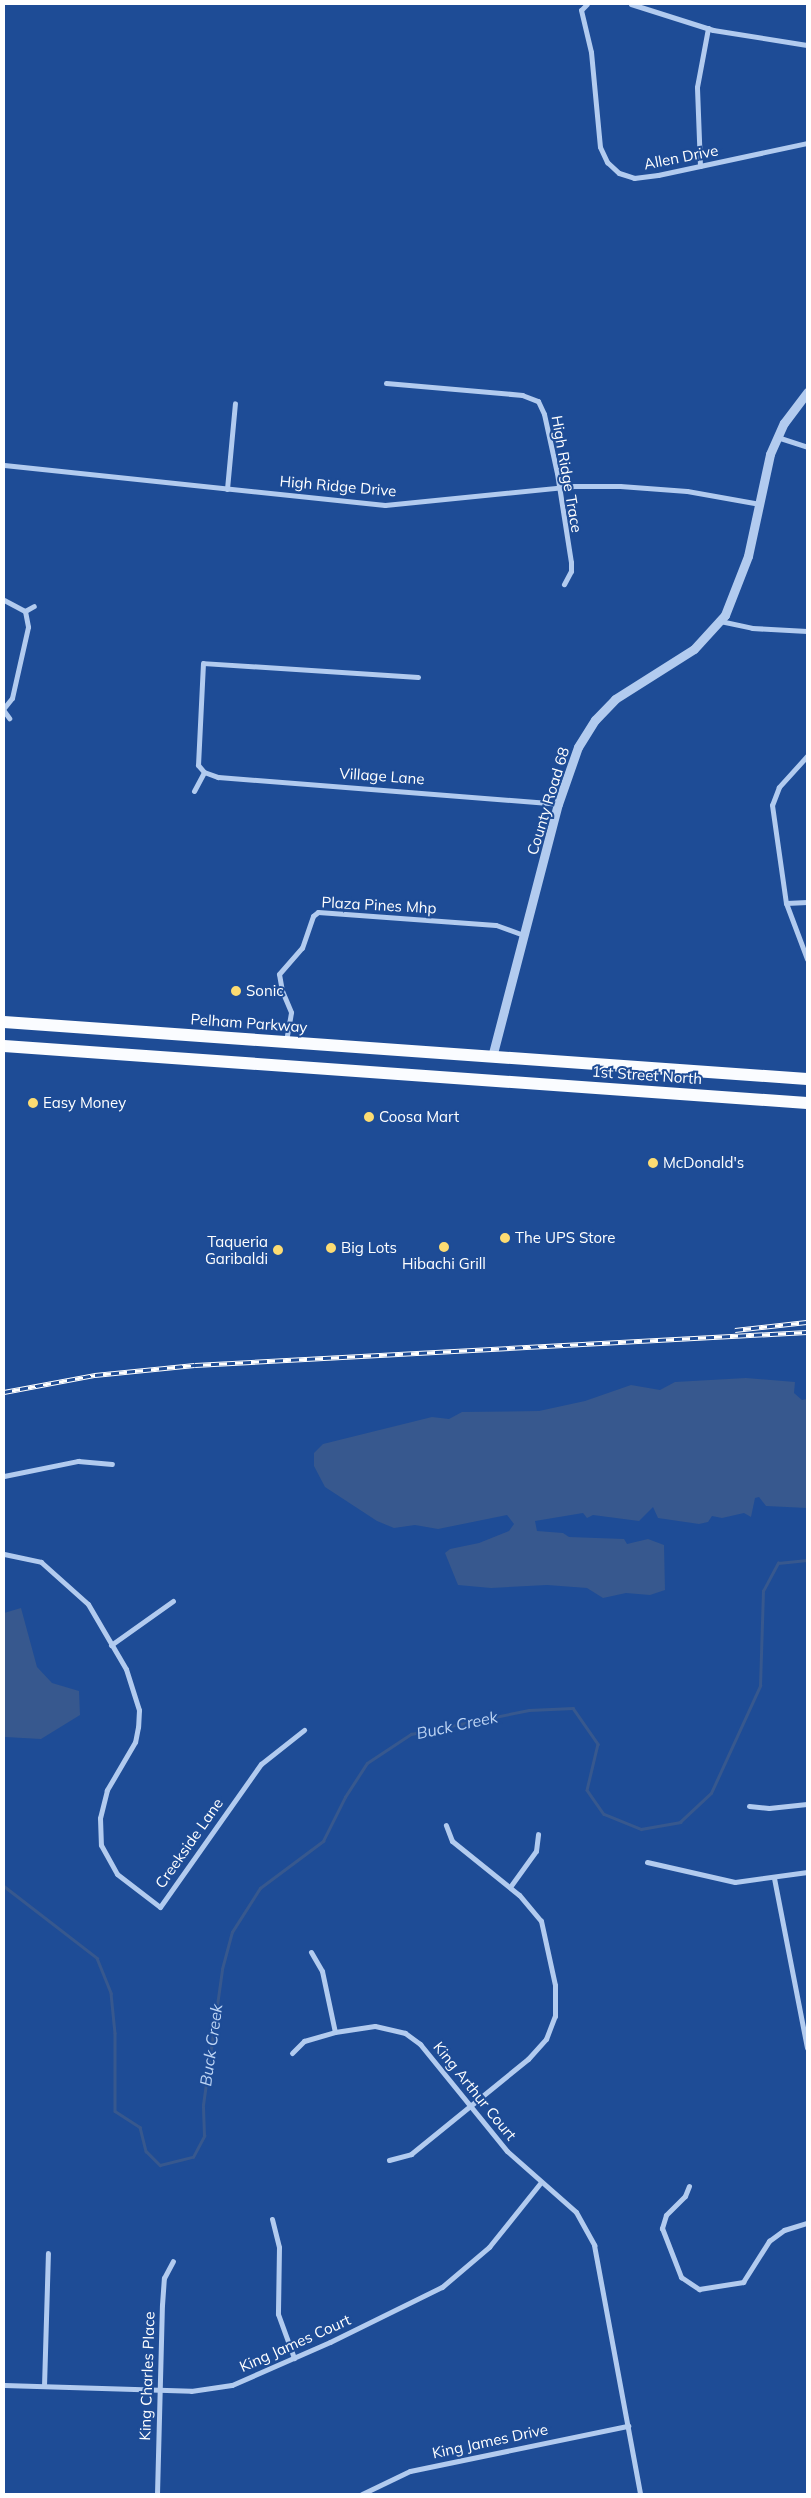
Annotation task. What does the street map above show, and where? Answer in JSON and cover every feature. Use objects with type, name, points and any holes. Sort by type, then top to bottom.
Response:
[{"type":"main road","name":"Pelham Parkway","points":[[4,1022],[492,1057]]},
{"type":"main road","points":[[107,1052],[110,1029]]},
{"type":"main road","points":[[249,1040],[250,1062]]},
{"type":"main road","points":[[4,1046],[484,1079],[492,1057]]},
{"type":"main road","name":"1st Street North","points":[[492,1057],[807,1079]]},
{"type":"main road","points":[[603,1088],[605,1065]]},
{"type":"main road","points":[[715,1096],[716,1073]]},
{"type":"main road","name":"1st Street North","points":[[484,1079],[807,1103]]},
{"type":"street","name":"Allen Drive","points":[[586,4],[581,10],[591,52],[600,146],[607,162],[619,174],[634,178],[807,143]]},
{"type":"street","points":[[631,4],[708,28],[807,45]]},
{"type":"street","points":[[700,166],[697,87],[708,28]]},
{"type":"street","name":"High Ridge Trace","points":[[386,383],[531,397],[542,407],[559,488],[571,562],[571,571],[564,584]]},
{"type":"street","name":"County Road 68","points":[[492,1057],[558,804],[578,747],[606,708],[633,685],[694,648],[720,621],[741,580],[777,437],[807,392]]},
{"type":"street","points":[[227,489],[236,402]]},
{"type":"street","points":[[777,437],[807,447]]},
{"type":"street","name":"High Ridge Drive","points":[[4,465],[385,505],[559,488],[663,488],[760,504]]},
{"type":"street","points":[[4,600],[25,611]]},
{"type":"street","points":[[25,611],[34,606]]},
{"type":"street","points":[[8,718],[4,709],[12,698],[28,627],[25,611]]},
{"type":"street","points":[[720,621],[752,628],[807,631]]},
{"type":"street","points":[[194,791],[204,772],[196,756],[203,663],[418,677]]},
{"type":"street","points":[[807,756],[772,799],[776,846],[786,903],[807,960]]},
{"type":"street","name":"Village Lane","points":[[204,772],[218,776],[558,804]]},
{"type":"street","points":[[786,903],[807,902]]},
{"type":"street","name":"Plaza Pines Mhp","points":[[286,1042],[291,1012],[282,992],[280,974],[302,948],[313,916],[318,912],[496,924],[524,935]]},
{"type":"street","points":[[4,1476],[78,1460],[112,1464]]},
{"type":"street","name":"Creekside Lane","points":[[4,1554],[41,1562],[88,1604],[134,1688],[139,1710],[135,1742],[107,1790],[100,1818],[101,1845],[117,1874],[160,1907],[260,1764],[304,1730]]},
{"type":"street","points":[[112,1645],[173,1601]]},
{"type":"street","points":[[749,1806],[769,1808],[807,1804]]},
{"type":"street","points":[[389,2160],[411,2154],[536,2052],[551,2031],[555,2016],[556,1996],[544,1929],[534,1910],[510,1887],[452,1841],[446,1825]]},
{"type":"street","points":[[510,1887],[536,1851],[538,1834]]},
{"type":"street","points":[[647,1862],[735,1882],[807,1872]]},
{"type":"street","points":[[774,1878],[807,2048]]},
{"type":"street","points":[[311,1952],[322,1971],[335,2032]]},
{"type":"street","name":"King Arthur Court","points":[[292,2052],[304,2041],[335,2032],[375,2026],[405,2033],[420,2044],[469,2108],[507,2151],[576,2212],[593,2240],[640,2494]]},
{"type":"street","name":"King James Court","points":[[4,2385],[191,2391],[232,2385],[429,2294],[454,2279],[490,2248],[541,2182]]},
{"type":"street","points":[[689,2186],[662,2224],[675,2266],[686,2282],[699,2288],[743,2282],[769,2241],[784,2230],[807,2223]]},
{"type":"street","points":[[272,2219],[279,2247],[278,2314],[294,2358]]},
{"type":"street","points":[[44,2386],[48,2252]]},
{"type":"street","name":"King Charles Place","points":[[156,2494],[158,2391],[164,2278],[173,2261]]},
{"type":"street","name":"King James Drive","points":[[362,2494],[410,2471],[628,2426]]},
{"type":"water","points":[[746,1378],[795,1382],[794,1393],[802,1400],[807,1399],[807,1508],[766,1506],[759,1497],[755,1498],[751,1517],[744,1513],[722,1518],[712,1516],[708,1522],[699,1524],[658,1518],[653,1507],[639,1521],[593,1515],[587,1518],[583,1513],[535,1521],[537,1531],[563,1533],[569,1537],[624,1539],[627,1544],[648,1539],[664,1545],[665,1590],[650,1595],[626,1593],[603,1598],[587,1588],[547,1585],[491,1588],[458,1585],[445,1553],[450,1549],[479,1543],[509,1531],[514,1524],[507,1515],[438,1529],[415,1525],[394,1528],[377,1521],[325,1487],[314,1466],[314,1453],[323,1444],[432,1417],[449,1419],[462,1412],[539,1411],[585,1401],[631,1385],[660,1390],[675,1382]]},
{"type":"water","points":[[21,1608],[37,1667],[52,1683],[79,1691],[80,1715],[41,1739],[5,1737],[4,1740],[4,1613]]},
{"type":"waterway","name":"Buck Creek","points":[[4,1886],[97,1958],[111,1993],[115,2033],[115,2111],[140,2127],[146,2151],[160,2165],[193,2157],[204,2136],[203,2105],[222,1969],[232,1932],[260,1888],[323,1841],[345,1797],[367,1763],[411,1734],[529,1710],[573,1708],[598,1744],[587,1790],[604,1814],[641,1829],[680,1822],[711,1793],[760,1686],[763,1591],[778,1563],[807,1560]]},
{"type":"railway","points":[[735,1330],[807,1322]]},
{"type":"railway","points":[[4,1392],[95,1375],[195,1365],[807,1332]]},
{"type":"place","name":"Sonic","points":[[236,991]]},
{"type":"place","name":"Easy Money","points":[[33,1103]]},
{"type":"place","name":"Coosa Mart","points":[[369,1117]]},
{"type":"place","name":"McDonald's","points":[[653,1163]]},
{"type":"place","name":"The UPS Store","points":[[505,1238]]},
{"type":"place","name":"Hibachi Grill","points":[[444,1247]]},
{"type":"place","name":"Big Lots","points":[[331,1248]]},
{"type":"place","name":"Taqueria Garibaldi","points":[[278,1250]]}]
